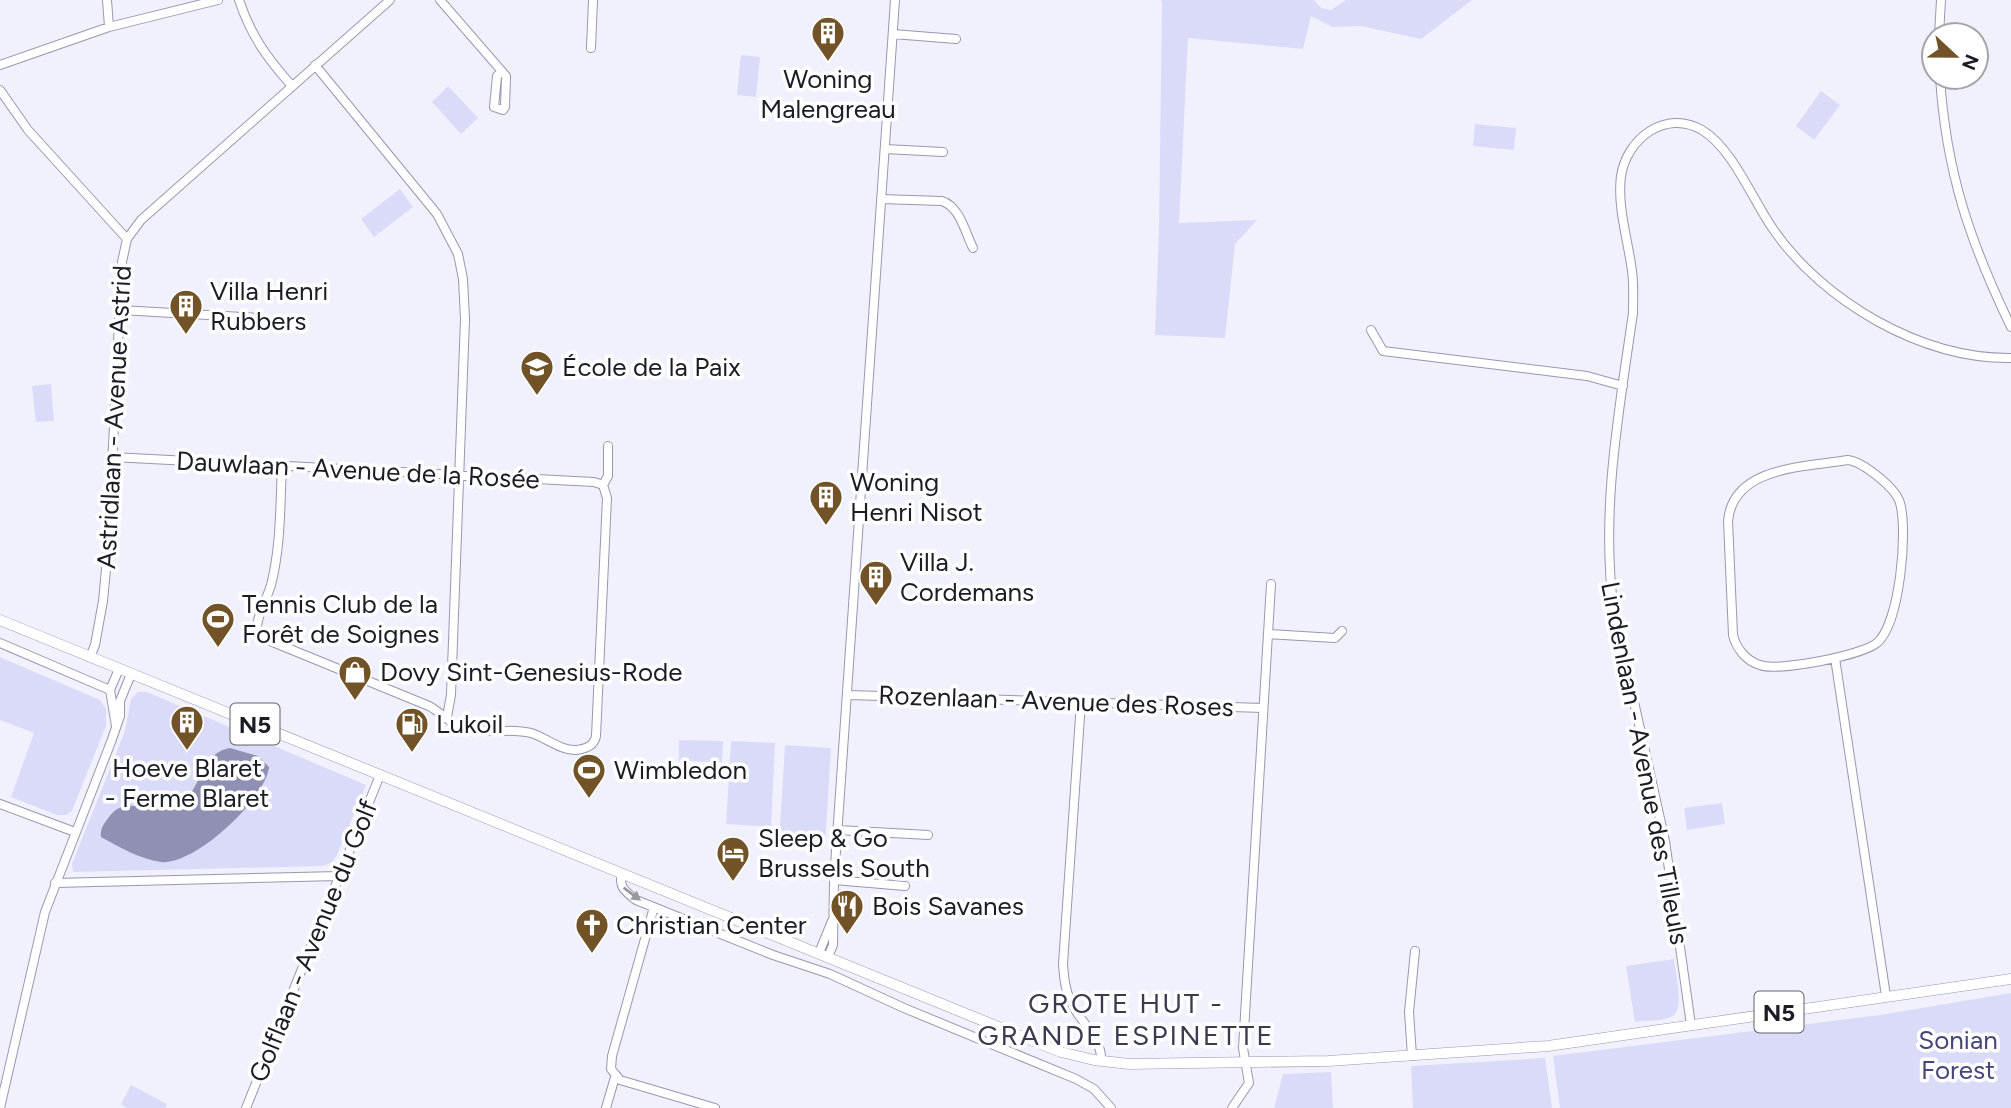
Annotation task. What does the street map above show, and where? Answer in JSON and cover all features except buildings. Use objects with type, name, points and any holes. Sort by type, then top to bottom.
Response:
[{"type":"main road","name":"N5","points":[[0,620],[1061,1052],[1101,1061],[1129,1064],[1245,1063],[1412,1056],[1548,1046],[2011,979]]},
{"type":"street","points":[[107,0],[109,27]]},
{"type":"street","points":[[0,65],[109,27],[218,0]]},
{"type":"street","points":[[239,0],[252,34],[265,56],[292,86]]},
{"type":"street","name":"Astridlaan - Avenue Astrid","points":[[90,657],[103,601],[122,262],[127,239],[141,220],[390,0]]},
{"type":"street","points":[[440,0],[501,72]]},
{"type":"street","points":[[592,48],[593,0]]},
{"type":"street","points":[[823,955],[832,921],[895,0]]},
{"type":"street","points":[[1940,21],[1941,0]]},
{"type":"street","points":[[893,34],[956,39]]},
{"type":"street","points":[[316,65],[437,214],[458,254],[463,279],[465,319],[451,695],[447,717]]},
{"type":"street","points":[[0,90],[28,130],[127,239]]},
{"type":"street","points":[[1941,91],[1956,190],[1968,228],[2011,327]]},
{"type":"street","name":"Lindenlaan - Avenue des Tilleuls","points":[[1691,1025],[1665,841],[1614,612],[1609,577],[1609,521],[1634,288],[1620,190],[1621,173],[1634,144],[1657,127],[1679,122],[1691,125],[1713,138],[1774,230],[1807,268],[1844,299],[1874,319],[1925,344],[1964,353],[2011,358]]},
{"type":"street","points":[[885,149],[943,152]]},
{"type":"street","points":[[881,199],[942,201],[950,204],[973,248]]},
{"type":"street","points":[[120,310],[261,318]]},
{"type":"street","points":[[1371,330],[1383,351],[1587,376],[1623,386]]},
{"type":"street","points":[[282,466],[277,554],[266,602],[256,626],[258,636],[429,706],[462,728],[531,733],[548,738],[568,750],[589,747],[595,742],[607,498],[603,485],[608,476],[608,446]]},
{"type":"street","name":"Dauwlaan - Avenue de la Rosée","points":[[112,457],[590,481],[603,485]]},
{"type":"street","points":[[1848,460],[1863,465],[1897,495],[1902,519],[1901,576],[1886,632],[1880,640],[1863,652],[1835,658],[1768,667],[1759,665],[1741,652],[1732,635],[1728,521],[1730,504],[1735,495],[1754,479],[1848,460]]},
{"type":"street","points":[[1232,1108],[1250,1083],[1243,1048],[1271,584]]},
{"type":"street","points":[[1268,634],[1335,638],[1342,631]]},
{"type":"street","points":[[0,643],[110,690]]},
{"type":"street","points":[[1835,658],[1886,996]]},
{"type":"street","points":[[116,726],[110,690],[119,669]]},
{"type":"street","points":[[0,1108],[37,942],[55,883],[120,716],[120,701],[131,674]]},
{"type":"street","name":"Rozenlaan - Avenue des Roses","points":[[849,695],[1263,708]]},
{"type":"street","points":[[1081,702],[1063,964],[1066,990],[1071,1003],[1100,1049],[1101,1061]]},
{"type":"street","name":"Golflaan - Avenue du Golf","points":[[246,1108],[380,775]]},
{"type":"street","points":[[0,804],[75,832]]},
{"type":"street","points":[[838,830],[928,835]]},
{"type":"street","points":[[622,874],[620,881],[627,893],[654,907],[773,955],[830,974],[904,1008],[1076,1079],[1094,1089],[1111,1108]]},
{"type":"street","points":[[55,883],[339,876]]},
{"type":"street","points":[[834,880],[905,886]]},
{"type":"street","points":[[606,1108],[615,1077],[611,1069],[612,1056],[654,907]]},
{"type":"street","points":[[1412,1056],[1409,1012],[1415,951]]},
{"type":"street","points":[[0,1058],[10,1057]]},
{"type":"street","points":[[615,1077],[715,1108]]},
{"type":"green space","points":[[1160,0],[1314,0],[1321,8],[1331,10],[1346,0],[1472,0],[1421,39],[1361,26],[1332,27],[1311,16],[1303,49],[1188,38],[1179,223],[1257,220],[1235,244],[1225,338],[1155,335],[1159,228]]},
{"type":"green space","points":[[741,55],[760,57],[756,97],[737,95]]},
{"type":"green space","points":[[448,86],[478,118],[461,134],[432,102]]},
{"type":"green space","points":[[1821,91],[1840,105],[1814,140],[1796,126]]},
{"type":"green space","points":[[1475,124],[1516,128],[1514,150],[1473,146]]},
{"type":"green space","points":[[400,189],[413,207],[374,237],[361,219]]},
{"type":"green space","points":[[51,384],[54,421],[36,422],[32,386]]},
{"type":"green space","points":[[0,657],[100,700],[106,709],[106,726],[72,811],[66,815],[57,815],[11,797],[34,733],[0,720]]},
{"type":"green space","points":[[138,692],[147,692],[366,785],[332,862],[323,866],[73,872],[72,864],[125,731],[131,699]]},
{"type":"green space","points":[[679,740],[723,741],[722,762],[679,761]]},
{"type":"green space","points":[[731,741],[775,743],[771,827],[726,824]]},
{"type":"green space","points":[[785,745],[831,748],[825,846],[779,844]]},
{"type":"green space","points":[[1722,803],[1725,824],[1687,830],[1684,808]]},
{"type":"green space","points":[[1674,959],[1679,997],[1677,1011],[1666,1019],[1635,1022],[1626,966]]},
{"type":"green space","name":"Sonian Forest","points":[[2011,993],[2011,1108],[1560,1108],[1553,1056],[1880,1015]]},
{"type":"green space","points":[[1545,1058],[1552,1108],[1413,1108],[1411,1066]]},
{"type":"green space","points":[[1331,1072],[1333,1108],[1274,1108],[1283,1074]]},
{"type":"green space","points":[[131,1085],[167,1104],[165,1108],[127,1108],[121,1104]]},
{"type":"shaded area","points":[[230,748],[258,756],[269,767],[256,796],[209,842],[175,860],[161,862],[122,849],[101,837],[102,829],[116,810],[132,806],[168,809],[185,800],[212,758]]},
{"type":"place","name":"Woning Malengreau","points":[[828,63]]},
{"type":"place","name":"Villa Henri Rubbers","points":[[186,336]]},
{"type":"place","name":"École de la Paix","points":[[537,397]]},
{"type":"place","name":"Woning Henri Nisot","points":[[826,527]]},
{"type":"place","name":"Villa J. Cordemans","points":[[876,607]]},
{"type":"place","name":"Tennis Club de la Forêt de Soignes","points":[[218,649]]},
{"type":"place","name":"Dovy Sint-Genesius-Rode","points":[[355,702]]},
{"type":"place","name":"Hoeve Blaret - Ferme Blaret","points":[[187,752]]},
{"type":"place","name":"Lukoil","points":[[412,754]]},
{"type":"place","name":"Wimbledon","points":[[589,800]]},
{"type":"place","name":"Sleep & Go Brussels South","points":[[733,883]]},
{"type":"place","name":"Bois Savanes","points":[[847,936]]},
{"type":"place","name":"Christian Center","points":[[592,955]]},
{"type":"district","name":"GROTE HUT - GRANDE ESPINETTE","points":[[1126,1019]]}]
